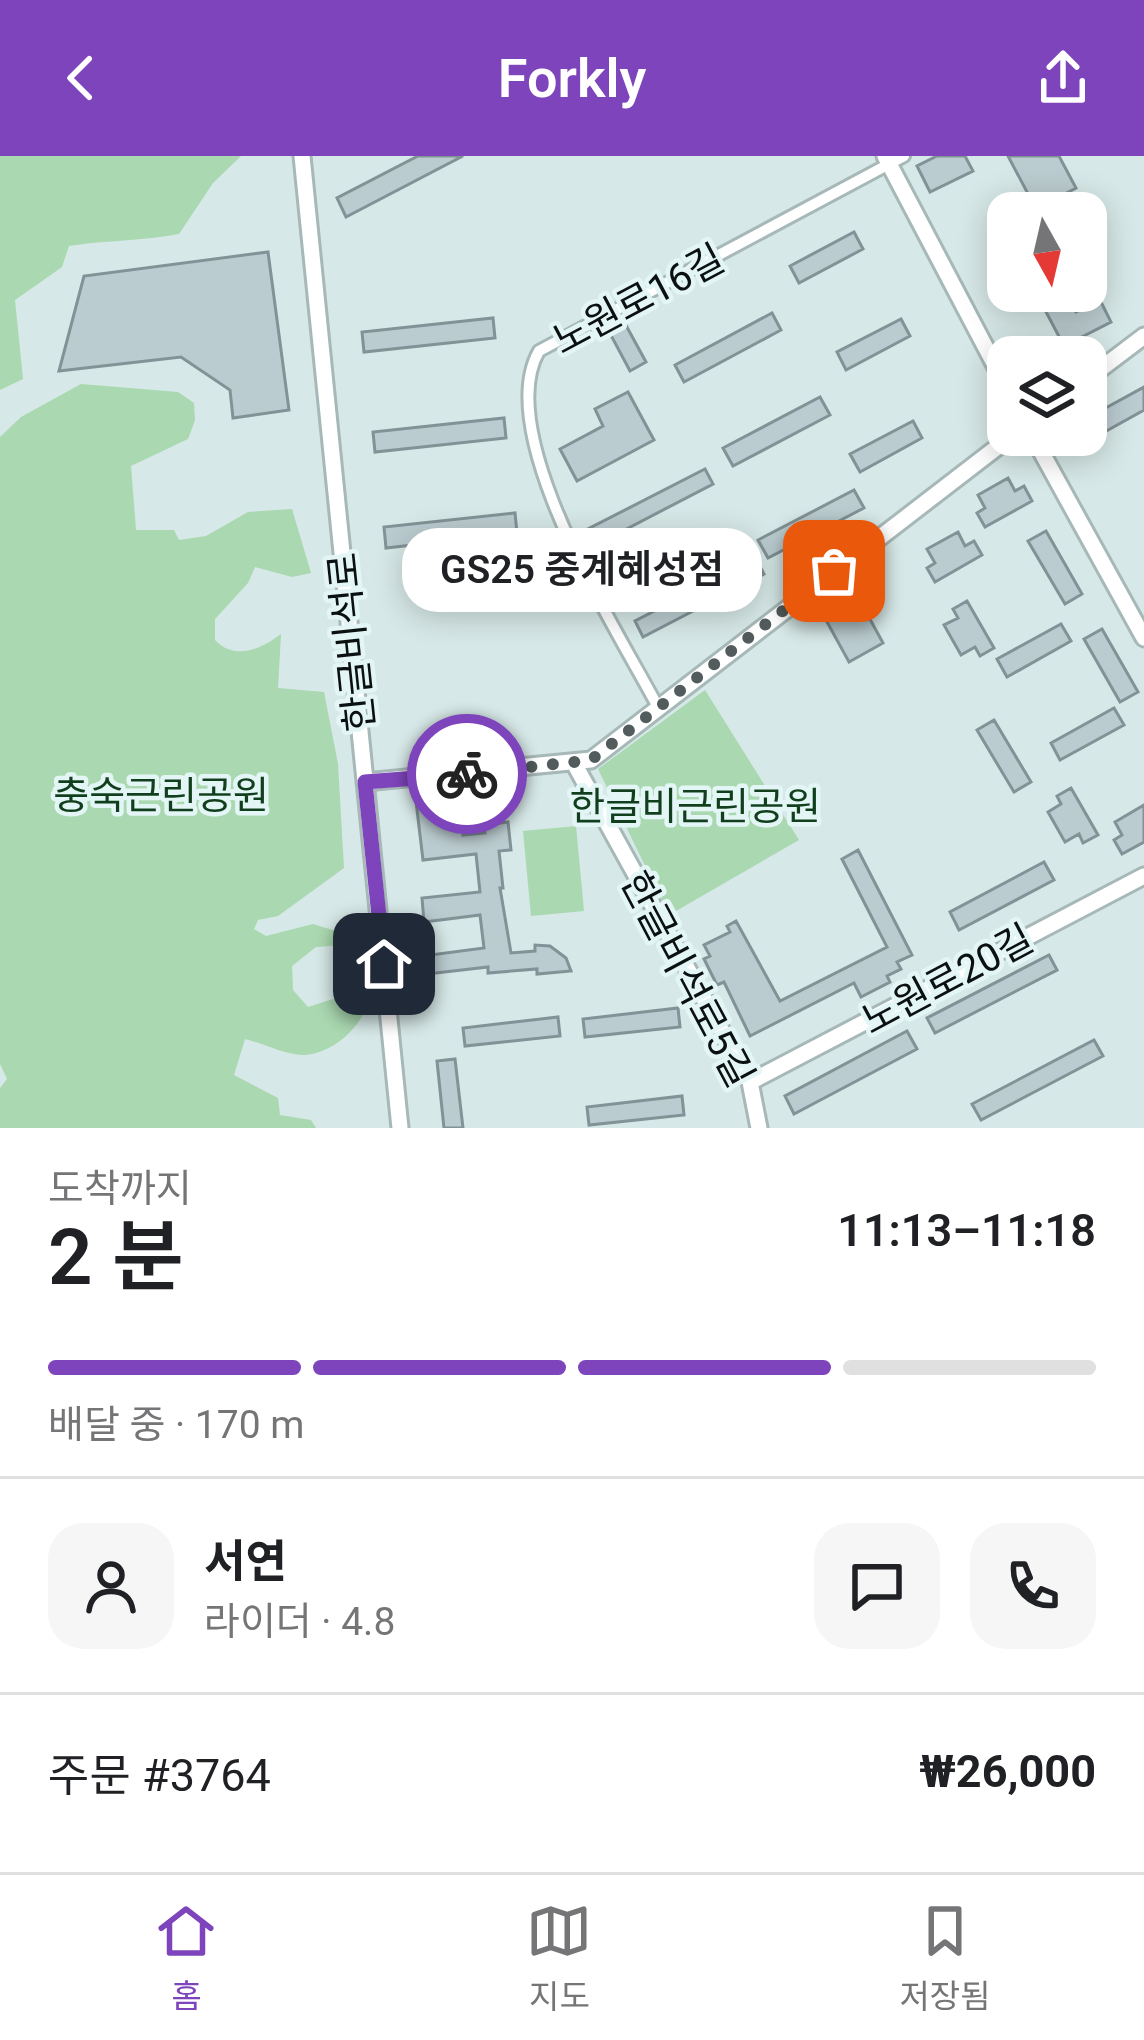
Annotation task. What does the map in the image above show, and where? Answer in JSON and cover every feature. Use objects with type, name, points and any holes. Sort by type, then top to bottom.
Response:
[{"type":"street","name":"한글비석로","points":[[302,156],[400,1128]]},
{"type":"street","points":[[893,159],[987,348]]},
{"type":"street","name":"노원로16길","points":[[659,709],[550,499],[533,442],[529,370],[539,351],[893,159]]},
{"type":"street","points":[[1107,364],[1144,336]]},
{"type":"street","points":[[365,782],[575,764],[606,750],[987,455]]},
{"type":"street","points":[[1044,456],[1144,638]]},
{"type":"street","name":"한글비석로5길","points":[[575,764],[749,1082],[759,1128]]},
{"type":"street","name":"노원로20길","points":[[749,1082],[1144,876]]},
{"type":"lane","points":[[487,772],[493,814]]},
{"type":"green space","points":[[0,156],[241,156],[213,183],[179,234],[69,246],[62,267],[15,300],[23,379],[0,390]]},
{"type":"green space","name":"충숙근린공원","points":[[81,384],[178,392],[194,403],[195,420],[188,439],[131,466],[136,530],[174,530],[179,540],[206,536],[248,512],[292,509],[311,573],[292,577],[255,567],[248,583],[215,619],[215,640],[239,651],[257,648],[281,634],[278,688],[324,692],[338,764],[344,868],[278,916],[258,920],[254,929],[266,936],[313,924],[349,935],[344,945],[316,947],[292,966],[293,990],[308,1007],[355,992],[365,1011],[340,1041],[313,1054],[289,1053],[245,1039],[234,1075],[278,1098],[280,1115],[311,1120],[316,1128],[0,1128],[0,1088],[7,1079],[0,1064],[0,437],[21,417]]},
{"type":"green space","name":"한글비근린공원","points":[[705,690],[799,840],[669,915],[598,769]]},
{"type":"green space","points":[[576,826],[584,911],[531,916],[523,831]]},
{"type":"building","points":[[418,156],[463,156],[346,217],[337,198]]},
{"type":"building","points":[[937,156],[965,156],[973,171],[930,192],[917,166]]},
{"type":"building","points":[[1008,156],[1059,156],[1076,188],[1068,192],[1027,192]]},
{"type":"building","points":[[854,232],[863,249],[799,283],[790,266]]},
{"type":"building","points":[[268,252],[289,410],[233,418],[230,390],[181,357],[59,371],[84,276]]},
{"type":"building","points":[[1046,312],[1106,312],[1111,322],[1084,336],[1059,336]]},
{"type":"building","points":[[772,313],[781,330],[684,382],[675,365]]},
{"type":"building","points":[[493,318],[495,338],[364,352],[362,332]]},
{"type":"building","points":[[622,318],[646,362],[630,371],[606,326]]},
{"type":"building","points":[[901,319],[910,336],[846,370],[837,352]]},
{"type":"building","points":[[1144,387],[1144,410],[1107,431],[1107,407]]},
{"type":"building","points":[[628,392],[654,440],[577,481],[560,449],[603,426],[595,409]]},
{"type":"building","points":[[820,397],[830,415],[733,466],[723,448]]},
{"type":"building","points":[[504,418],[506,438],[375,452],[373,432]]},
{"type":"building","points":[[913,421],[922,438],[860,472],[850,454]]},
{"type":"building","points":[[705,469],[713,484],[592,547],[584,531]]},
{"type":"building","points":[[1008,478],[1015,491],[1024,486],[1032,501],[985,527],[977,513],[985,508],[978,495]]},
{"type":"building","points":[[854,490],[864,508],[768,558],[758,540]]},
{"type":"building","points":[[515,513],[517,533],[386,548],[384,527]]},
{"type":"building","points":[[1046,531],[1082,594],[1065,604],[1028,541]]},
{"type":"building","points":[[958,532],[965,546],[974,541],[982,555],[935,582],[927,568],[935,563],[927,549]]},
{"type":"building","points":[[756,559],[764,574],[643,637],[635,621]]},
{"type":"building","points":[[860,601],[883,643],[849,662],[826,620]]},
{"type":"building","points":[[967,601],[994,648],[980,656],[975,647],[961,655],[944,625],[958,618],[953,609]]},
{"type":"building","points":[[1061,624],[1071,641],[1007,677],[997,659]]},
{"type":"building","points":[[1102,629],[1138,692],[1120,702],[1084,639]]},
{"type":"building","points":[[1114,708],[1124,725],[1060,760],[1051,743]]},
{"type":"building","points":[[994,720],[1031,782],[1014,792],[977,730]]},
{"type":"building","points":[[464,788],[468,810],[461,817],[463,835],[485,833],[484,825],[508,822],[511,850],[499,851],[511,953],[535,951],[535,945],[550,946],[566,958],[571,971],[488,973],[488,967],[427,974],[430,955],[484,948],[480,915],[424,922],[422,898],[480,892],[476,854],[423,860],[415,793]]},
{"type":"building","points":[[1071,788],[1098,835],[1083,843],[1079,834],[1065,842],[1048,812],[1061,804],[1057,796]]},
{"type":"building","points":[[1144,805],[1144,842],[1122,854],[1114,840],[1122,835],[1115,822]]},
{"type":"building","points":[[858,850],[912,955],[897,962],[901,969],[887,976],[890,982],[861,997],[854,983],[750,1036],[724,982],[717,985],[704,959],[710,956],[704,945],[730,932],[727,926],[736,921],[780,1001],[887,947],[842,859]]},
{"type":"building","points":[[1044,862],[1054,880],[959,930],[950,912]]},
{"type":"building","points":[[1049,955],[1057,970],[935,1033],[927,1018]]},
{"type":"building","points":[[678,1008],[680,1027],[585,1037],[583,1019]]},
{"type":"building","points":[[558,1017],[560,1036],[465,1046],[463,1028]]},
{"type":"building","points":[[907,1031],[917,1049],[794,1114],[785,1096]]},
{"type":"building","points":[[1094,1040],[1103,1056],[981,1120],[972,1104]]},
{"type":"building","points":[[455,1059],[463,1128],[444,1128],[437,1061]]},
{"type":"building","points":[[682,1096],[684,1115],[589,1125],[587,1107]]},
{"type":"way so far","points":[[467,774],[591,760],[834,571]]},
{"type":"place","name":"GS25 중계혜성점","points":[[834,571]]},
{"type":"route","points":[[384,964],[365,782],[467,774]]}]
